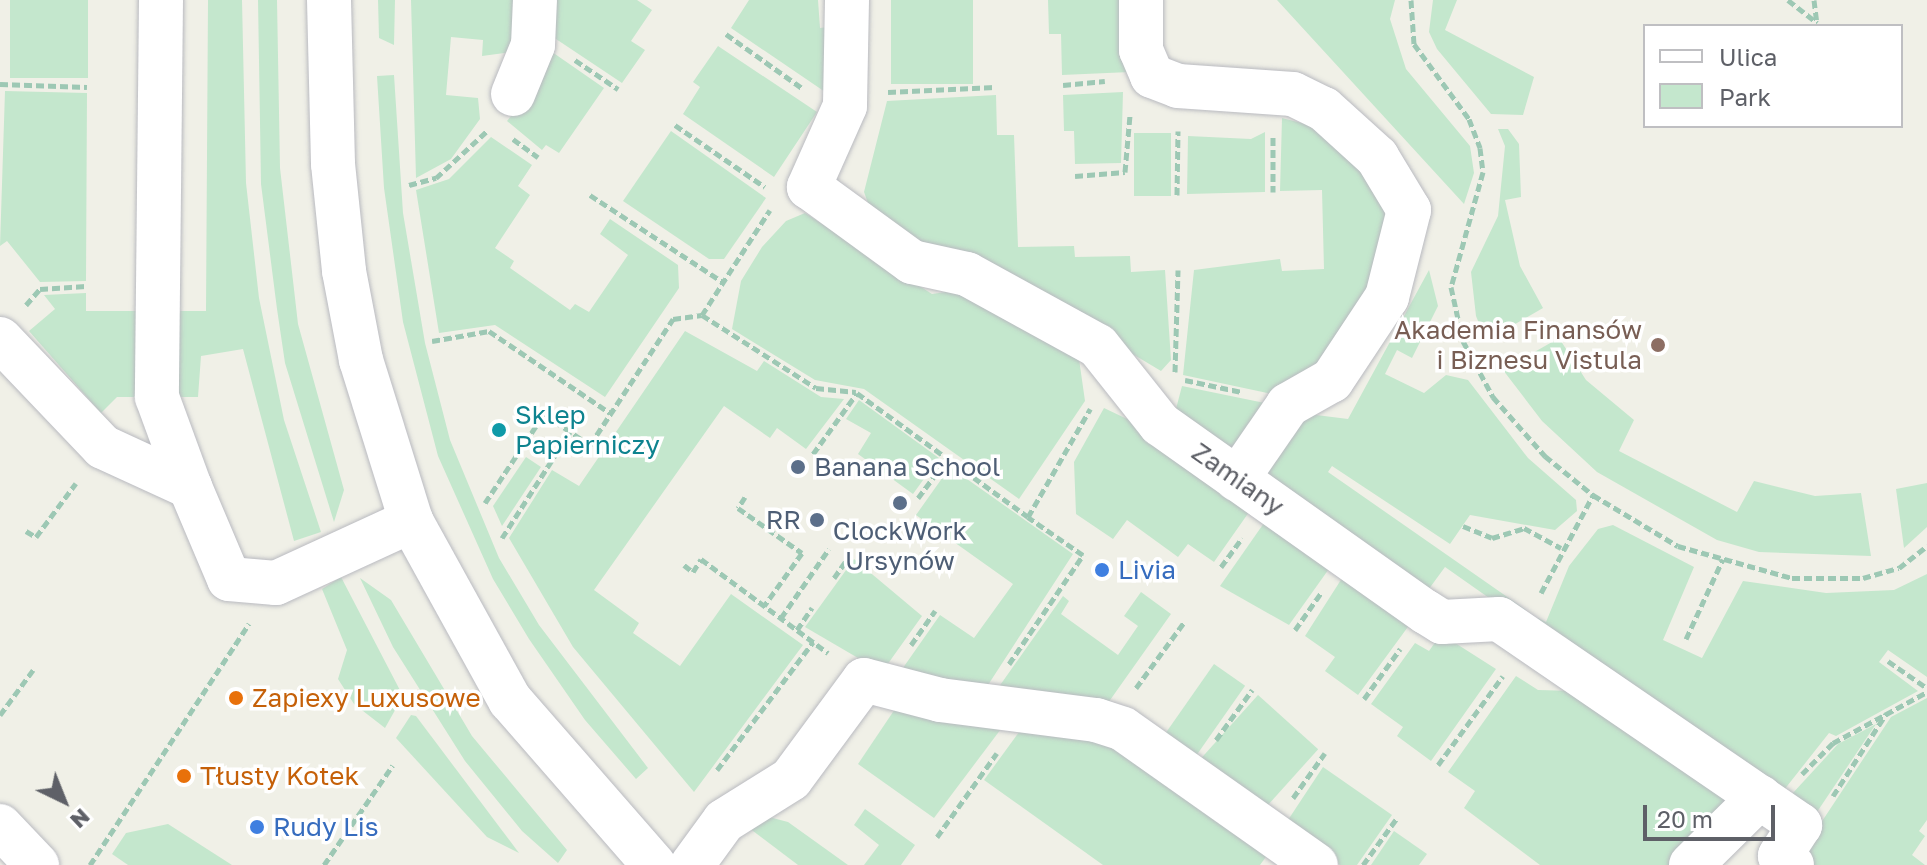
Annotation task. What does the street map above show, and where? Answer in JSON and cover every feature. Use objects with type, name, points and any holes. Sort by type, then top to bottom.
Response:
[{"type":"street","points":[[161,0],[157,397],[190,487],[229,579],[276,583],[411,521]]},
{"type":"street","points":[[329,0],[333,164],[344,271],[361,360],[411,521],[510,700],[654,865]]},
{"type":"street","points":[[513,94],[533,45],[535,0]]},
{"type":"street","points":[[809,187],[845,106],[847,0]]},
{"type":"street","points":[[1141,0],[1144,67],[1163,84],[1272,91],[1324,109],[1377,157],[1409,210],[1387,297],[1332,380],[1299,400],[1237,479]]},
{"type":"street","name":"Zamiany","points":[[809,187],[912,262],[967,274],[1098,346],[1160,424],[1442,622],[1534,620],[1760,797],[1796,845]]},
{"type":"street","points":[[0,339],[103,447],[190,487]]},
{"type":"street","points":[[692,865],[724,821],[791,779],[864,680],[982,704],[1109,724],[1316,865]]},
{"type":"street","points":[[1691,865],[1760,797]]},
{"type":"street","points":[[0,826],[37,865]]},
{"type":"path","points":[[1411,0],[1414,44],[1469,119],[1480,148],[1483,172],[1451,287],[1463,341],[1493,397],[1545,456],[1593,495],[1678,546],[1792,578],[1863,578],[1899,568],[1927,546]]},
{"type":"path","points":[[1788,0],[1817,23],[1814,0]]},
{"type":"path","points":[[726,34],[784,75]]},
{"type":"path","points":[[579,63],[618,89]]},
{"type":"path","points":[[0,84],[87,87]]},
{"type":"path","points":[[1177,195],[1178,86]]},
{"type":"path","points":[[876,92],[995,87]]},
{"type":"path","points":[[1272,91],[1273,192]]},
{"type":"path","points":[[409,185],[436,178],[462,157],[513,94]]},
{"type":"path","points":[[1075,176],[1125,172],[1130,104]]},
{"type":"path","points":[[675,125],[746,175]]},
{"type":"path","points":[[510,137],[538,157]]},
{"type":"path","points":[[702,315],[779,196],[795,186],[809,187]]},
{"type":"path","points":[[590,195],[723,282]]},
{"type":"path","points":[[1174,378],[1180,347],[1178,270]]},
{"type":"path","points":[[40,289],[86,286]]},
{"type":"path","points":[[485,503],[544,414],[590,445],[673,319],[702,315],[816,388],[857,393],[1083,555],[982,704]]},
{"type":"path","points":[[432,341],[489,331],[610,413]]},
{"type":"path","points":[[1114,366],[1299,400]]},
{"type":"path","points":[[813,454],[857,393]]},
{"type":"path","points":[[1028,517],[1089,410]]},
{"type":"path","points":[[502,538],[570,432]]},
{"type":"path","points":[[26,531],[36,537],[103,447]]},
{"type":"path","points":[[918,498],[947,459]]},
{"type":"path","points":[[1438,765],[1534,620],[1561,548],[1593,495]]},
{"type":"path","points":[[745,497],[738,508],[802,553],[764,606]]},
{"type":"path","points":[[1463,526],[1492,538],[1524,528],[1561,548]]},
{"type":"path","points":[[781,618],[829,549]]},
{"type":"path","points":[[684,565],[693,572],[701,559],[864,680]]},
{"type":"path","points":[[1686,639],[1723,559]]},
{"type":"path","points":[[834,578],[846,561]]},
{"type":"path","points":[[90,865],[276,583]]},
{"type":"path","points":[[797,630],[812,608]]},
{"type":"path","points":[[1364,699],[1426,612]]},
{"type":"path","points":[[1109,724],[1185,621]]},
{"type":"path","points":[[713,775],[813,642]]},
{"type":"path","points":[[1800,776],[1833,743],[1927,690],[1888,661]]},
{"type":"path","points":[[1,712],[33,670]]},
{"type":"path","points":[[1189,777],[1252,690]]},
{"type":"path","points":[[1796,845],[1810,831],[1887,714]]},
{"type":"path","points":[[937,837],[1002,747]]},
{"type":"path","points":[[1270,831],[1325,753]]},
{"type":"path","points":[[324,865],[393,765]]},
{"type":"path","points":[[1363,865],[1397,818]]},
{"type":"green space","points":[[10,0],[88,0],[88,78],[10,78]]},
{"type":"green space","points":[[208,0],[242,0],[246,183],[259,298],[284,420],[321,532],[294,541],[243,349],[201,356],[198,397],[171,397],[175,311],[206,311]]},
{"type":"green space","points":[[258,0],[277,0],[280,168],[298,324],[344,490],[334,522],[285,363],[277,309],[261,184]]},
{"type":"green space","points":[[378,0],[395,0],[394,45],[379,38]]},
{"type":"green space","points":[[411,0],[520,0],[511,52],[482,56],[483,40],[451,37],[446,95],[478,98],[480,119],[451,159],[416,178]]},
{"type":"green space","points":[[542,0],[637,0],[652,10],[631,41],[645,50],[622,83],[541,29]]},
{"type":"green space","points":[[749,0],[818,0],[820,28],[834,26],[834,98],[731,28]]},
{"type":"green space","points":[[891,0],[973,0],[973,84],[891,84]]},
{"type":"green space","points":[[1048,0],[1127,0],[1130,72],[1062,75],[1061,34],[1049,34]]},
{"type":"green space","points":[[1277,0],[1395,0],[1390,19],[1406,69],[1470,146],[1474,173],[1464,204]]},
{"type":"green space","points":[[1433,0],[1457,0],[1445,30],[1534,77],[1523,115],[1491,114],[1437,49],[1429,32]]},
{"type":"green space","points":[[542,45],[604,88],[559,153],[546,145],[542,150],[507,121],[522,103]]},
{"type":"green space","points":[[718,46],[817,112],[774,177],[683,114],[700,87],[693,82]]},
{"type":"green space","points":[[394,75],[403,213],[425,343],[450,440],[499,558],[539,625],[648,768],[636,779],[585,720],[529,639],[493,579],[438,456],[403,322],[384,188],[377,76]]},
{"type":"green space","points":[[5,91],[87,93],[86,281],[40,282],[7,241],[0,246]]},
{"type":"green space","points":[[1123,92],[1121,163],[1075,164],[1074,131],[1064,131],[1063,95]]},
{"type":"green space","points":[[996,95],[997,135],[1014,135],[1018,247],[1074,246],[1075,257],[1130,256],[1131,272],[1165,270],[1171,360],[1161,371],[972,258],[920,249],[873,217],[864,192],[887,101]]},
{"type":"green space","points":[[1282,118],[1336,132],[1370,164],[1394,233],[1330,364],[1272,394],[1183,375],[1194,270],[1280,259],[1282,271],[1324,269],[1322,190],[1280,191]]},
{"type":"green space","points":[[1498,129],[1508,129],[1519,144],[1521,197],[1505,200],[1520,266],[1543,308],[1486,341],[1476,316],[1471,272],[1498,216],[1505,146]]},
{"type":"green space","points":[[671,131],[766,198],[724,259],[709,259],[623,201]]},
{"type":"green space","points":[[1265,132],[1265,192],[1187,194],[1188,136],[1251,139]]},
{"type":"green space","points":[[1134,133],[1171,133],[1171,196],[1134,196]]},
{"type":"green space","points":[[491,137],[532,165],[518,186],[530,195],[495,248],[514,261],[510,268],[570,310],[575,304],[589,312],[628,255],[600,234],[610,219],[678,265],[679,288],[605,397],[495,325],[439,333],[416,190],[449,179]]},
{"type":"green space","points":[[805,213],[932,294],[966,289],[1078,352],[1085,401],[1019,499],[864,389],[815,380],[732,329],[741,281],[762,247],[786,221]]},
{"type":"green space","points":[[1429,270],[1438,306],[1412,358],[1397,350],[1385,374],[1424,393],[1446,375],[1468,380],[1528,458],[1576,500],[1577,511],[1555,530],[1470,515],[1450,544],[1332,466],[1328,472],[1526,610],[1519,619],[1445,567],[1423,597],[1256,483],[1292,412],[1348,419]]},
{"type":"green space","points":[[86,293],[86,311],[141,311],[141,397],[117,397],[101,413],[29,331],[55,309],[44,295]]},
{"type":"green space","points":[[685,331],[757,371],[764,361],[821,397],[844,399],[806,449],[777,428],[770,438],[724,406],[594,590],[639,623],[633,633],[680,666],[731,594],[803,645],[694,792],[573,647],[509,538],[552,470],[579,486]]},
{"type":"green space","points":[[1559,338],[1586,380],[1634,420],[1619,451],[1737,512],[1754,481],[1815,496],[1861,493],[1871,556],[1759,552],[1717,540],[1597,472],[1542,421],[1503,370]]},
{"type":"green space","points":[[1182,386],[1274,405],[1233,458],[1172,424]]},
{"type":"green space","points":[[859,400],[939,458],[913,494],[858,454],[871,433],[846,419]]},
{"type":"green space","points":[[1104,408],[1146,428],[1254,505],[1214,562],[1188,544],[1178,557],[1127,520],[1113,539],[1076,514],[1074,462]]},
{"type":"green space","points":[[526,457],[541,467],[502,526],[493,506]]},
{"type":"green space","points":[[950,467],[1073,554],[988,685],[898,675],[940,615],[974,638],[1013,584],[916,515]]},
{"type":"green space","points":[[1927,483],[1927,527],[1904,548],[1896,489]]},
{"type":"green space","points":[[1264,523],[1336,559],[1289,625],[1220,586]]},
{"type":"green space","points":[[1613,525],[1694,567],[1663,640],[1702,658],[1743,581],[1826,593],[1894,590],[1927,574],[1927,677],[1888,650],[1879,662],[1918,691],[1836,736],[1829,733],[1784,790],[1533,628],[1538,618],[1546,622],[1569,566],[1598,529]]},
{"type":"green space","points":[[854,559],[922,616],[882,672],[805,627]]},
{"type":"green space","points":[[1346,572],[1413,620],[1358,695],[1325,671],[1335,657],[1305,636]]},
{"type":"green space","points":[[341,577],[403,696],[385,728],[354,704],[338,679],[347,650],[322,589]]},
{"type":"green space","points":[[360,578],[391,600],[472,736],[567,850],[558,863],[522,831],[465,761],[393,647]]},
{"type":"green space","points":[[1141,592],[1171,614],[1108,703],[996,691],[1063,596],[1069,601],[1061,614],[1118,655],[1138,626],[1124,616]]},
{"type":"green space","points":[[1441,634],[1496,669],[1431,761],[1397,736],[1403,727],[1371,704],[1415,643],[1429,651]]},
{"type":"green space","points":[[1214,664],[1245,686],[1194,760],[1162,738]]},
{"type":"green space","points":[[1516,676],[1538,690],[1575,691],[1734,801],[1669,865],[1540,865],[1464,808],[1475,791],[1448,772]]},
{"type":"green space","points":[[1258,695],[1318,749],[1257,817],[1197,763]]},
{"type":"green space","points":[[1927,698],[1927,820],[1919,831],[1925,836],[1912,855],[1925,865],[1812,865],[1799,856],[1891,717]]},
{"type":"green space","points":[[897,706],[1007,721],[934,818],[858,764]]},
{"type":"green space","points":[[411,715],[416,716],[519,853],[487,837],[396,738]]},
{"type":"green space","points":[[1025,724],[1106,739],[1271,850],[1260,865],[1103,865],[984,780]]},
{"type":"green space","points":[[1876,724],[1817,812],[1792,794],[1838,744]]},
{"type":"green space","points":[[1323,767],[1392,815],[1357,865],[1340,865],[1293,831],[1288,820]]},
{"type":"green space","points":[[865,809],[915,845],[901,865],[864,865],[879,845],[854,825]]},
{"type":"green space","points":[[769,817],[788,822],[848,865],[798,865],[749,828]]},
{"type":"green space","points":[[168,824],[232,865],[128,865],[112,854],[126,833]]},
{"type":"green space","points":[[1394,831],[1427,854],[1419,865],[1371,865]]},
{"type":"place","name":"Akademia Finansów i Biznesu Vistula","points":[[1658,345]]},
{"type":"place","name":"Sklep Papierniczy","points":[[499,430]]},
{"type":"place","name":"Banana School","points":[[798,467]]},
{"type":"place","name":"ClockWork Ursynów","points":[[900,503]]},
{"type":"place","name":"RR","points":[[817,520]]},
{"type":"place","name":"Livia","points":[[1102,570]]},
{"type":"place","name":"Zapiexy Luxusowe","points":[[236,698]]},
{"type":"place","name":"Tłusty Kotek","points":[[184,776]]},
{"type":"place","name":"Rudy Lis","points":[[257,827]]}]
